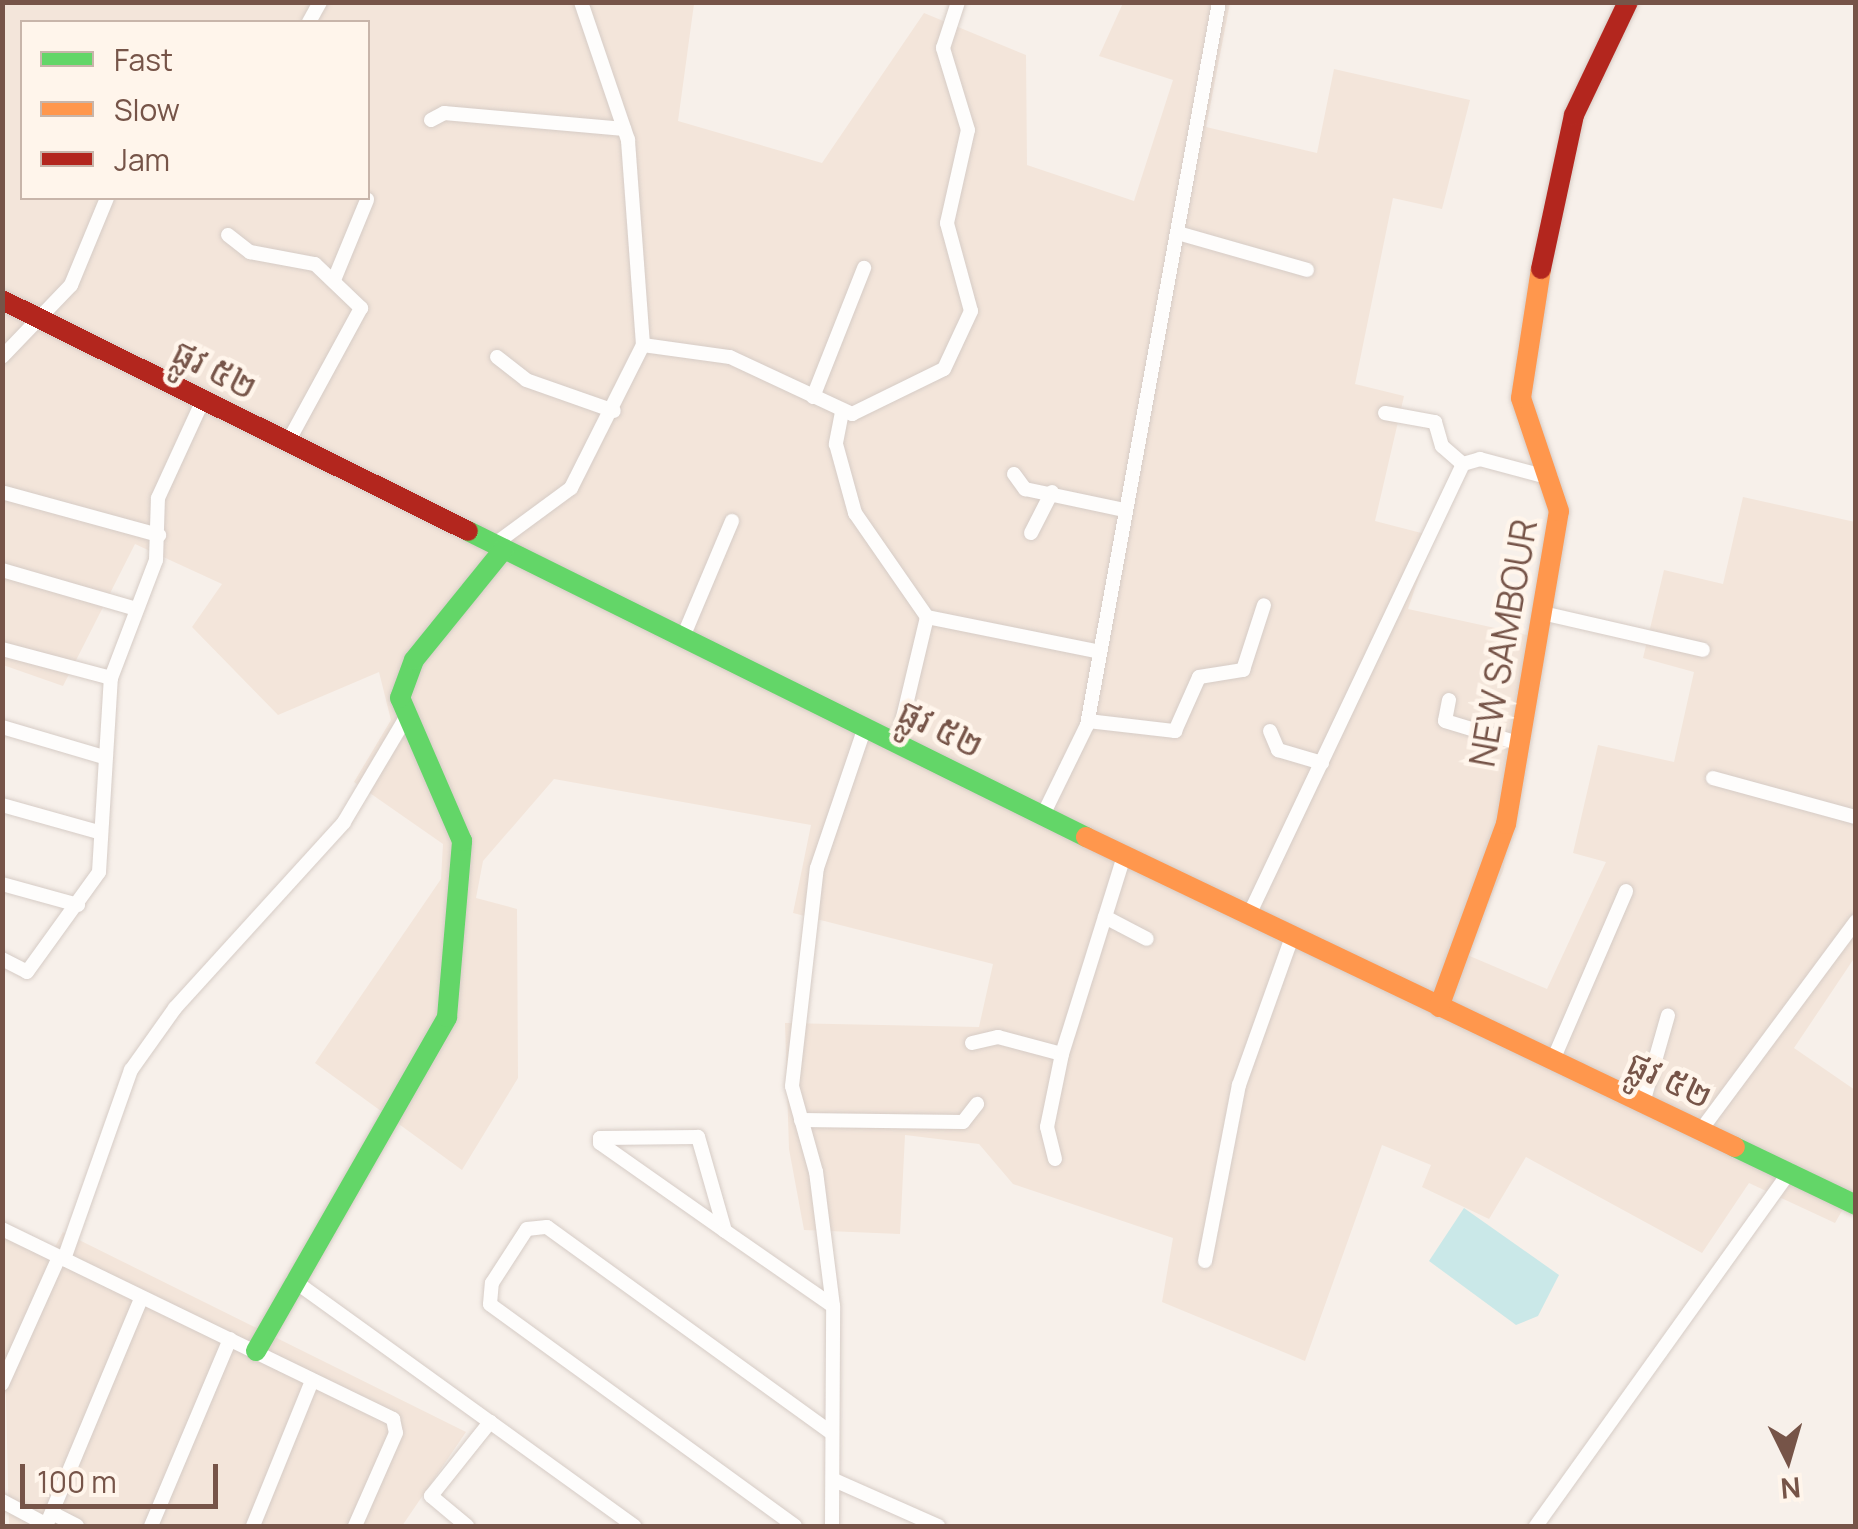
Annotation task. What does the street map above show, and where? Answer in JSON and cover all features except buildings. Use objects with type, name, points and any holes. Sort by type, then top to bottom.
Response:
[{"type":"street","points":[[256,1352],[448,1014],[446,948],[462,840],[400,693],[414,660],[500,546],[571,488],[614,411],[642,345],[642,249],[624,129],[580,2]]},
{"type":"street","points":[[642,345],[730,357],[842,412],[868,410],[944,369],[972,311],[947,223],[968,130],[944,48],[958,2]]},
{"type":"street","points":[[1043,815],[1088,720],[1096,651],[1181,234],[1220,2]]},
{"type":"street","name":"NEW SAMBOUR","points":[[1439,1007],[1492,874],[1559,511],[1555,478],[1521,398],[1522,360],[1574,115],[1628,2]]},
{"type":"street","points":[[430,120],[444,113],[624,129]]},
{"type":"street","points":[[2,357],[45,320],[106,200]]},
{"type":"street","points":[[334,280],[367,200]]},
{"type":"street","points":[[1181,234],[1307,270]]},
{"type":"street","points":[[228,235],[250,252],[302,260],[334,280],[362,315],[288,442]]},
{"type":"street","points":[[813,396],[864,268]]},
{"type":"street","name":"ផ្លូវ ៥២","points":[[2,300],[1248,917],[1856,1205]]},
{"type":"street","points":[[497,357],[526,380],[614,411]]},
{"type":"street","points":[[2,959],[27,972],[99,872],[111,678],[158,535],[158,498],[203,400]]},
{"type":"street","points":[[842,412],[836,444],[855,513],[927,616],[1096,651]]},
{"type":"street","points":[[1384,413],[1435,422],[1442,446],[1463,464]]},
{"type":"street","points":[[1248,917],[1463,464],[1480,458],[1555,478]]},
{"type":"street","points":[[1014,474],[1019,487],[1125,510]]},
{"type":"street","points":[[5,492],[158,535]]},
{"type":"street","points":[[1032,533],[1052,492]]},
{"type":"street","points":[[683,637],[732,520]]},
{"type":"street","points":[[2,570],[136,609]]},
{"type":"street","points":[[1088,720],[1175,731],[1199,678],[1243,670],[1264,604]]},
{"type":"street","points":[[1542,613],[1703,650]]},
{"type":"street","points":[[897,743],[927,616]]},
{"type":"street","points":[[2,649],[111,678]]},
{"type":"street","points":[[1448,700],[1445,721],[1518,743]]},
{"type":"street","points":[[2,1384],[62,1258],[132,1070],[175,1008],[344,822],[408,714]]},
{"type":"street","points":[[2,726],[104,757]]},
{"type":"street","points":[[832,1526],[834,1306],[792,1086],[799,976],[817,868],[864,727]]},
{"type":"street","points":[[1270,731],[1278,750],[1322,763]]},
{"type":"street","points":[[1713,778],[1856,817]]},
{"type":"street","points":[[2,805],[99,832]]},
{"type":"street","points":[[1055,1159],[1047,1127],[1062,1054],[1124,856]]},
{"type":"street","points":[[2,884],[78,905]]},
{"type":"street","points":[[1553,1060],[1626,890]]},
{"type":"street","points":[[1104,917],[1148,939]]},
{"type":"street","points":[[1701,1130],[1856,921]]},
{"type":"street","points":[[1205,1260],[1239,1085],[1292,936]]},
{"type":"street","points":[[1644,1103],[1668,1015]]},
{"type":"street","points":[[972,1043],[998,1037],[1062,1054]]},
{"type":"street","points":[[801,1120],[963,1122],[977,1104]]},
{"type":"street","points":[[725,1231],[698,1137],[600,1138],[600,1143],[725,1231],[834,1306]]},
{"type":"street","points":[[1536,1526],[1790,1172]]},
{"type":"street","points":[[794,1526],[490,1304],[492,1283],[527,1229],[547,1227],[832,1433]]},
{"type":"street","points":[[2,1230],[397,1424],[355,1526]]},
{"type":"street","points":[[294,1280],[634,1526]]},
{"type":"street","points":[[48,1522],[141,1299]]},
{"type":"street","points":[[151,1526],[230,1339]]},
{"type":"street","points":[[253,1526],[312,1381]]},
{"type":"street","points":[[468,1526],[431,1496],[490,1422]]},
{"type":"street","points":[[834,1480],[938,1526]]},
{"type":"street","points":[[2,1502],[48,1522],[77,1526]]},
{"type":"shaded area","points":[[3,3],[694,4],[678,121],[822,163],[924,13],[1026,55],[1027,165],[1134,201],[1173,80],[1099,56],[1123,3],[1230,3],[1206,127],[1317,153],[1334,69],[1470,100],[1442,209],[1393,198],[1355,384],[1404,396],[1375,521],[1433,536],[1408,609],[1546,639],[1503,871],[1465,954],[1547,989],[1606,862],[1573,853],[1598,745],[1674,762],[1694,672],[1643,658],[1664,570],[1723,584],[1743,497],[1855,522],[1855,957],[1794,1048],[1855,1090],[1855,1188],[1835,1223],[1749,1183],[1702,1253],[1526,1157],[1489,1219],[1422,1187],[1431,1165],[1382,1145],[1305,1361],[1162,1302],[1173,1238],[1013,1184],[979,1144],[905,1135],[900,1234],[804,1230],[789,1149],[785,1023],[979,1027],[993,964],[793,913],[811,825],[554,779],[483,861],[476,898],[517,909],[518,1078],[462,1170],[315,1063],[441,879],[443,844],[354,782],[391,720],[379,672],[278,715],[192,627],[222,584],[135,544],[63,686],[3,665]]},
{"type":"shaded area","points":[[2,1232],[51,1254],[63,1232],[466,1432],[402,1526],[9,1526]]},
{"type":"water","points":[[1464,1208],[1559,1275],[1538,1316],[1516,1325],[1429,1261]]},
{"type":"traffic: fast","points":[[468,531],[1086,837]]},
{"type":"traffic: fast","points":[[256,1351],[447,1017],[462,841],[400,698],[414,660],[504,549]]},
{"type":"traffic: fast","points":[[1735,1147],[1856,1205]]},
{"type":"traffic: slow","points":[[1439,1007],[1506,824],[1559,511],[1521,398],[1541,269]]},
{"type":"traffic: slow","points":[[1086,837],[1735,1147]]},
{"type":"traffic: jam","points":[[1541,269],[1574,115],[1628,2]]},
{"type":"traffic: jam","points":[[2,300],[468,531]]}]
